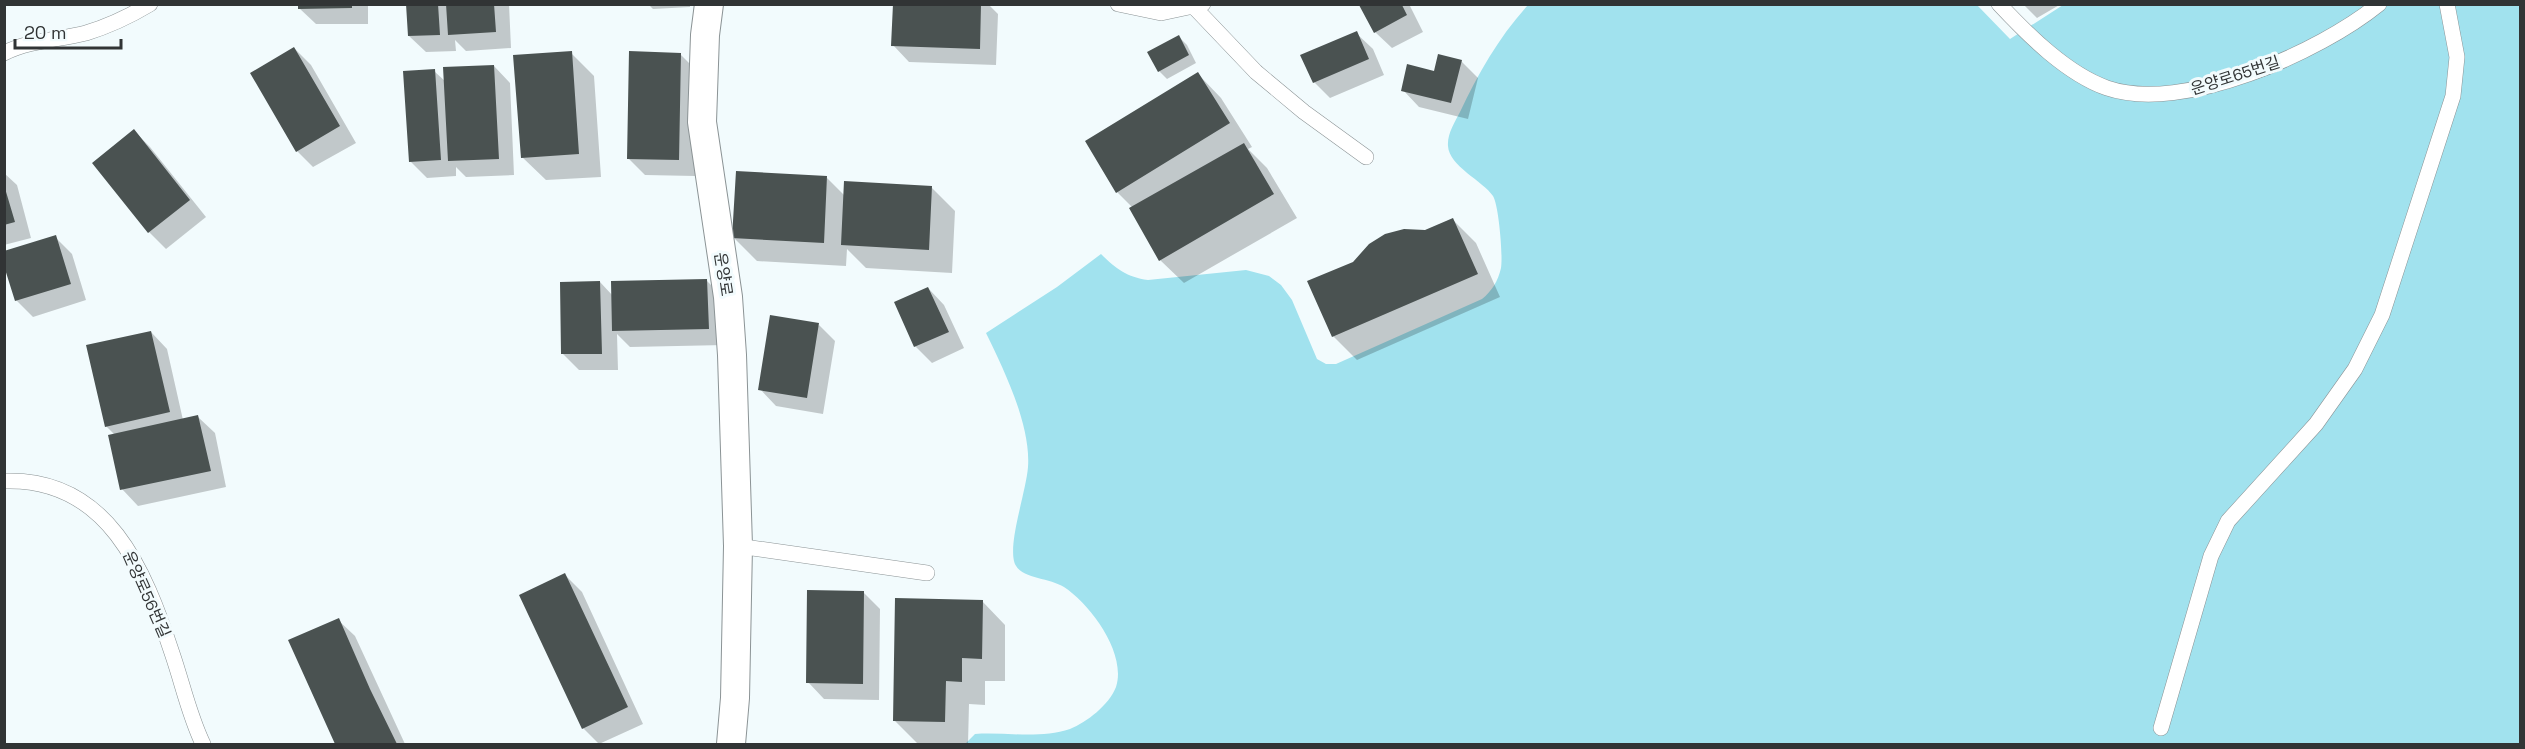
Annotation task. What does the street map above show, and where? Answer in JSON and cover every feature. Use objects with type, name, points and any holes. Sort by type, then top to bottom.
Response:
[{"type":"street","name":"운양로","points":[[709,4],[705,35],[702,122],[728,297],[738,546],[735,698],[731,744]]},
{"type":"lane","points":[[4,53],[41,40],[85,33],[122,20],[150,4]]},
{"type":"lane","points":[[1118,4],[1161,13],[1199,6],[1256,72],[1304,112],[1366,157]]},
{"type":"lane","name":"운양로65번길","points":[[1999,4],[2064,65],[2106,88],[2138,95],[2185,91],[2227,80],[2281,61],[2325,41],[2362,18],[2379,4]]},
{"type":"lane","points":[[2161,728],[2211,556],[2228,521],[2316,424],[2355,369],[2382,315],[2453,96],[2457,57],[2447,4]]},
{"type":"lane","name":"운양로56번길","points":[[4,481],[20,480],[43,484],[68,494],[94,509],[116,531],[131,554],[148,589],[173,654],[188,710],[204,744]]},
{"type":"lane","points":[[738,546],[927,573]]},
{"type":"shaded area","points":[[1528,5],[1977,5],[2010,39],[2063,5],[2520,5],[2520,744],[965,744],[975,734],[1047,734],[1070,729],[1103,706],[1113,694],[1118,674],[1111,645],[1095,617],[1085,605],[1064,587],[1021,571],[1014,561],[1014,541],[1027,477],[1028,451],[1015,398],[986,333],[1057,287],[1101,254],[1122,272],[1148,280],[1246,270],[1269,276],[1281,285],[1292,300],[1317,359],[1326,364],[1336,364],[1482,299],[1494,285],[1501,268],[1497,210],[1493,196],[1488,190],[1454,160],[1448,142],[1454,124],[1482,69],[1499,42]]},
{"type":"building","points":[[298,4],[352,4],[352,8],[298,9]]},
{"type":"building","points":[[406,4],[438,4],[440,35],[408,36]]},
{"type":"building","points":[[446,4],[494,4],[496,32],[448,35]]},
{"type":"building","points":[[893,4],[981,4],[980,49],[891,46]]},
{"type":"building","points":[[1359,5],[1402,5],[1407,15],[1374,33]]},
{"type":"building","points":[[1357,31],[1369,59],[1313,83],[1300,55]]},
{"type":"building","points":[[1179,35],[1189,55],[1158,72],[1147,52]]},
{"type":"building","points":[[294,47],[340,126],[296,152],[250,73]]},
{"type":"building","points":[[572,51],[579,154],[521,158],[513,55]]},
{"type":"building","points":[[629,51],[681,53],[679,160],[627,159]]},
{"type":"building","points":[[1438,54],[1462,60],[1451,103],[1401,91],[1407,64],[1434,71]]},
{"type":"building","points":[[494,65],[499,159],[448,161],[443,67]]},
{"type":"building","points":[[435,69],[441,160],[409,162],[403,71]]},
{"type":"building","points":[[1198,72],[1230,123],[1116,193],[1085,141]]},
{"type":"building","points":[[134,129],[190,200],[148,233],[92,163]]},
{"type":"building","points":[[1244,143],[1274,194],[1159,261],[1129,208]]},
{"type":"building","points":[[736,171],[827,176],[824,243],[732,238]]},
{"type":"building","points":[[844,181],[932,186],[929,250],[841,245]]},
{"type":"building","points":[[4,185],[15,222],[4,225]]},
{"type":"building","points":[[1453,218],[1478,274],[1332,337],[1307,281],[1353,262],[1369,244],[1385,234],[1404,229],[1425,230]]},
{"type":"building","points":[[56,235],[71,284],[15,301],[4,266],[4,251]]},
{"type":"building","points":[[707,279],[709,329],[612,331],[611,281]]},
{"type":"building","points":[[600,281],[602,354],[561,354],[560,282]]},
{"type":"building","points":[[928,287],[949,332],[914,347],[894,302]]},
{"type":"building","points":[[770,315],[819,323],[807,398],[758,390]]},
{"type":"building","points":[[151,331],[170,412],[105,427],[86,345]]},
{"type":"building","points":[[198,415],[211,471],[120,490],[108,435]]},
{"type":"building","points":[[565,573],[628,707],[582,729],[519,595]]},
{"type":"building","points":[[807,590],[864,591],[863,684],[806,683]]},
{"type":"building","points":[[895,598],[983,600],[982,659],[962,658],[962,682],[946,681],[945,722],[893,721]]},
{"type":"building","points":[[339,618],[397,744],[335,744],[288,640]]}]
